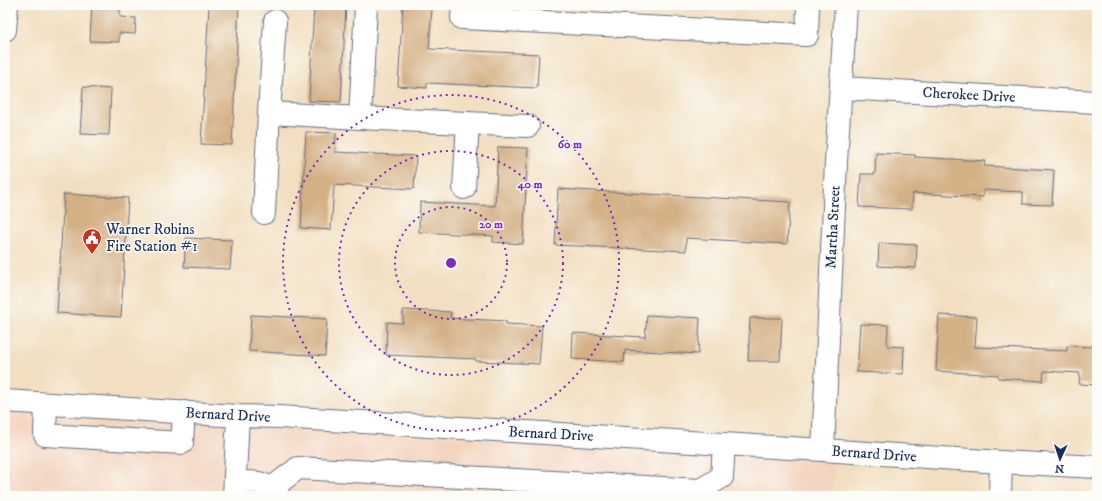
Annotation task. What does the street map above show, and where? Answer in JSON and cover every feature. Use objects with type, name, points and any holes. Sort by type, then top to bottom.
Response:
[{"type":"street","points":[[5,30],[6,5]]},
{"type":"street","points":[[360,118],[366,5]]},
{"type":"street","points":[[463,5],[462,18],[807,35],[808,5]]},
{"type":"street","name":"Martha Street","points":[[823,450],[836,162],[846,5]]},
{"type":"street","points":[[264,214],[275,20]]},
{"type":"street","name":"Cherokee Drive","points":[[841,88],[1097,102]]},
{"type":"street","points":[[270,113],[528,126]]},
{"type":"street","points":[[464,188],[468,123]]},
{"type":"street","name":"Bernard Drive","points":[[5,401],[1097,467]]},
{"type":"street","points":[[46,404],[45,435],[182,443],[184,412]]},
{"type":"street","points":[[238,416],[234,489],[256,482],[275,492],[298,468],[700,490],[722,477],[724,444]]},
{"type":"street","points":[[1000,496],[1001,462]]},
{"type":"shaded area","points":[[5,412],[834,459],[833,496],[5,496]]},
{"type":"building","points":[[92,5],[120,5],[120,17],[136,18],[135,34],[119,33],[119,42],[90,41]]},
{"type":"building","points":[[209,5],[239,5],[232,145],[201,144]]},
{"type":"building","points":[[314,5],[346,5],[341,102],[309,101]]},
{"type":"building","points":[[403,5],[432,5],[429,49],[539,54],[537,88],[427,83],[427,88],[398,86]]},
{"type":"building","points":[[83,87],[111,89],[109,135],[80,134]]},
{"type":"building","points":[[306,132],[336,133],[335,152],[416,156],[414,189],[334,185],[331,230],[301,228]]},
{"type":"building","points":[[498,147],[528,148],[523,244],[493,242],[493,236],[419,232],[420,202],[495,206]]},
{"type":"building","points":[[876,153],[985,161],[984,166],[1054,170],[1052,205],[1023,204],[1023,192],[983,190],[983,197],[913,193],[912,209],[859,207],[861,174],[875,174]]},
{"type":"building","points":[[558,189],[790,202],[787,244],[686,238],[686,251],[555,245]]},
{"type":"building","name":"Warner Robins Fire Station #1","points":[[64,194],[128,198],[121,317],[57,313]]},
{"type":"building","points":[[186,238],[232,240],[230,269],[184,267]]},
{"type":"building","points":[[879,243],[917,245],[916,268],[878,266]]},
{"type":"building","points":[[403,310],[451,312],[450,318],[506,321],[506,324],[542,326],[539,364],[476,361],[476,359],[386,355],[387,322],[403,323]]},
{"type":"building","points":[[251,315],[327,319],[325,356],[249,351]]},
{"type":"building","points":[[647,315],[700,318],[698,354],[625,350],[624,362],[572,359],[573,333],[645,337]]},
{"type":"building","points":[[939,315],[977,317],[975,347],[1067,351],[1067,346],[1097,347],[1097,385],[1079,384],[1080,373],[1044,371],[1043,381],[998,378],[998,375],[936,371]]},
{"type":"building","points":[[750,318],[782,318],[780,361],[748,361]]},
{"type":"building","points":[[860,324],[888,325],[887,346],[904,347],[903,374],[857,372]]},
{"type":"place","name":"Warner Robins Fire Station #1","points":[[92,255]]}]
